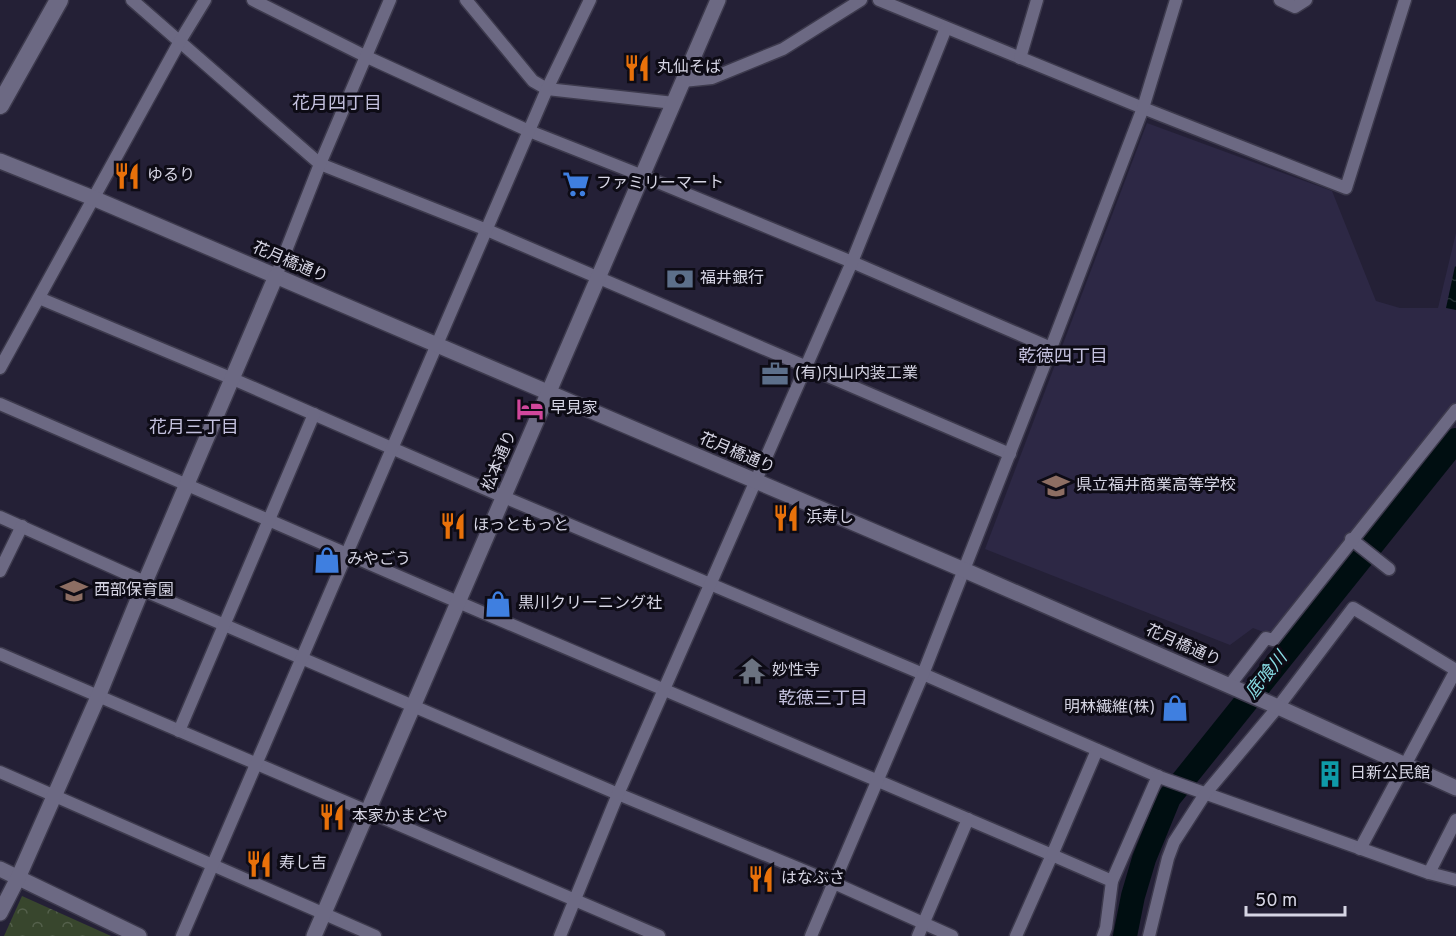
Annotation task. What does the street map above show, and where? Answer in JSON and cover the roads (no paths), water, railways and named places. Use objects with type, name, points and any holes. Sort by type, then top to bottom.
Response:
[{"type":"main road","points":[[0,105],[58,0]]},
{"type":"street","points":[[132,0],[320,164],[487,230],[1010,454]]},
{"type":"street","points":[[0,368],[180,41],[205,0]]},
{"type":"street","points":[[253,0],[367,57],[529,131],[852,262],[1051,348]]},
{"type":"street","points":[[0,913],[18,878],[98,697],[390,0]]},
{"type":"street","points":[[466,0],[533,81],[547,88],[674,103]]},
{"type":"street","points":[[182,936],[438,346],[547,88],[590,0]]},
{"type":"street","name":"松本通り","points":[[314,936],[718,0]]},
{"type":"street","points":[[683,81],[712,78],[783,50],[861,0]]},
{"type":"street","points":[[879,0],[1346,188],[1405,0]]},
{"type":"street","points":[[1020,58],[1037,0]]},
{"type":"street","points":[[811,936],[923,674],[1010,454],[1143,108],[1176,0]]},
{"type":"street","points":[[1280,0],[1295,7],[1306,0]]},
{"type":"street","points":[[560,936],[618,794],[852,262],[946,28]]},
{"type":"street","name":"花月橋通り","points":[[0,161],[93,198],[964,570],[1456,788]]},
{"type":"street","points":[[39,298],[1160,777],[1360,849],[1456,880]]},
{"type":"street","points":[[0,404],[1112,881]]},
{"type":"street","points":[[1234,688],[1266,638],[1273,640],[1351,539],[1456,410]]},
{"type":"street","points":[[179,731],[314,414]]},
{"type":"street","points":[[0,517],[224,626],[618,794],[834,883],[952,936]]},
{"type":"street","points":[[0,571],[22,526]]},
{"type":"street","points":[[1351,539],[1389,569]]},
{"type":"street","points":[[1149,936],[1168,858],[1174,842],[1201,793],[1275,706],[1353,608],[1456,670],[1360,849]]},
{"type":"street","points":[[0,654],[659,936]]},
{"type":"street","points":[[1016,936],[1097,750]]},
{"type":"street","points":[[0,772],[375,936]]},
{"type":"street","points":[[1103,936],[1112,881],[1160,777]]},
{"type":"street","points":[[918,936],[968,819]]},
{"type":"street","points":[[1429,873],[1456,820]]},
{"type":"street","points":[[0,869],[139,936]]},
{"type":"water","points":[[1456,267],[1456,310],[1446,308]]},
{"type":"waterway","name":"底喰川","points":[[1125,936],[1133,896],[1144,859],[1169,798],[1456,440]]},
{"type":"place","name":"丸仙そば","points":[[637,68]]},
{"type":"place","name":"ゆるり","points":[[127,176]]},
{"type":"place","name":"ファミリーマート","points":[[576,184]]},
{"type":"place","name":"福井銀行","points":[[680,279]]},
{"type":"place","name":"(有)内山内装工業","points":[[775,374]]},
{"type":"place","name":"早見家","points":[[530,409]]},
{"type":"place","name":"県立福井商業高等学校","points":[[1056,486]]},
{"type":"place","name":"浜寿し","points":[[786,518]]},
{"type":"place","name":"ほっともっと","points":[[453,526]]},
{"type":"place","name":"みやごう","points":[[327,560]]},
{"type":"place","name":"西部保育園","points":[[74,591]]},
{"type":"place","name":"黒川クリーニング社","points":[[498,604]]},
{"type":"place","name":"妙性寺","points":[[752,671]]},
{"type":"place","name":"明林繊維(株)","points":[[1175,708]]},
{"type":"place","name":"日新公民館","points":[[1330,774]]},
{"type":"place","name":"本家かまどや","points":[[332,817]]},
{"type":"place","name":"寿し吉","points":[[259,864]]},
{"type":"place","name":"はなぶさ","points":[[761,879]]},
{"type":"district","name":"花月四丁目","points":[[337,104]]},
{"type":"district","name":"乾徳四丁目","points":[[1063,357]]},
{"type":"district","name":"花月三丁目","points":[[194,428]]},
{"type":"district","name":"乾徳三丁目","points":[[823,699]]}]
